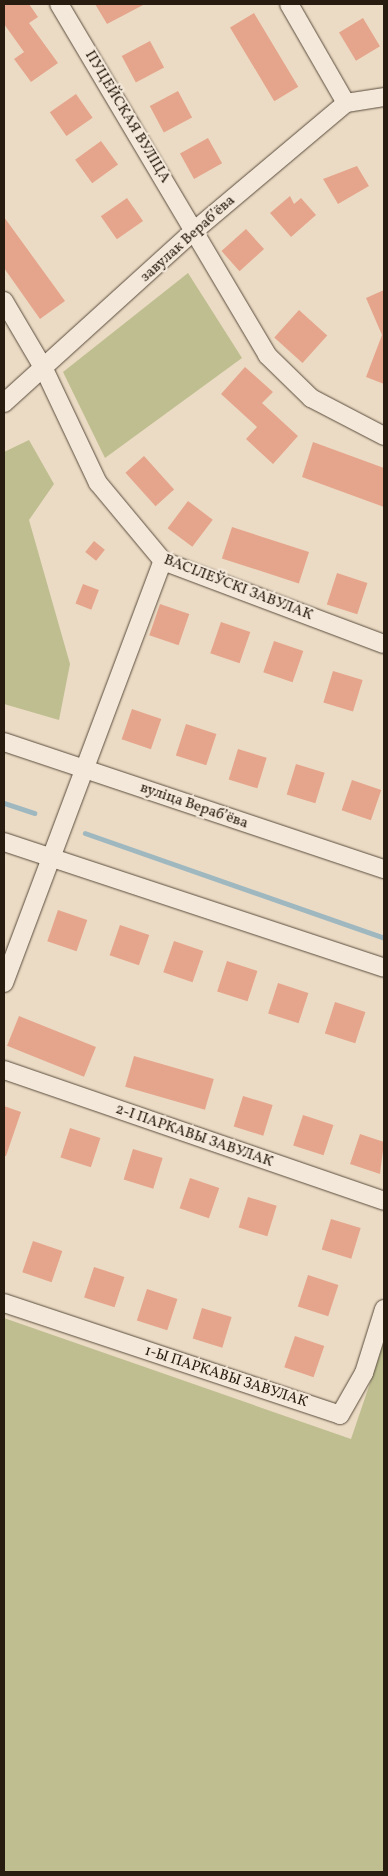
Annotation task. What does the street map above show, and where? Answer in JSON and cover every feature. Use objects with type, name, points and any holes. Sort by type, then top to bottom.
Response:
[{"type":"street","name":"ПУЦЕЙСКАЯ ВУЛІЦА","points":[[59,4],[268,355],[311,398],[384,436]]},
{"type":"street","points":[[289,4],[346,103],[384,97]]},
{"type":"street","name":"завулак Верабʼёва","points":[[4,403],[44,369],[194,231],[346,103]]},
{"type":"street","name":"ВАСІЛЕЎСКІ ЗАВУЛАК","points":[[4,302],[44,369],[98,483],[163,562],[384,644]]},
{"type":"street","points":[[4,983],[82,768],[163,562]]},
{"type":"street","name":"вуліца Верабʼёва","points":[[4,742],[384,869]]},
{"type":"street","points":[[4,842],[384,968]]},
{"type":"street","name":"2-І ПАРКАВЫ ЗАВУЛАК","points":[[4,1070],[384,1201]]},
{"type":"street","name":"1-Ы ПАРКАВЫ ЗАВУЛАК","points":[[4,1304],[340,1415],[364,1373],[384,1310]]},
{"type":"green space","points":[[188,273],[242,358],[105,458],[63,372]]},
{"type":"green space","points":[[29,440],[54,484],[29,520],[70,664],[59,720],[4,704],[4,452]]},
{"type":"green space","points":[[4,1318],[351,1439],[384,1342],[384,1872],[4,1872]]},
{"type":"building","points":[[4,4],[29,4],[38,17],[29,23],[58,63],[31,82],[14,59],[24,52],[4,24]]},
{"type":"building","points":[[95,4],[145,4],[107,24]]},
{"type":"building","points":[[254,13],[298,87],[274,101],[230,27]]},
{"type":"building","points":[[363,18],[380,46],[356,61],[339,32]]},
{"type":"building","points":[[150,41],[164,67],[136,83],[122,56]]},
{"type":"building","points":[[178,91],[192,117],[164,133],[150,106]]},
{"type":"building","points":[[76,94],[93,118],[66,136],[50,112]]},
{"type":"building","points":[[208,138],[222,163],[194,179],[180,154]]},
{"type":"building","points":[[101,141],[118,164],[92,183],[75,160]]},
{"type":"building","points":[[357,166],[369,186],[338,204],[323,179]]},
{"type":"building","points":[[290,196],[294,204],[301,198],[316,215],[291,237],[270,213]]},
{"type":"building","points":[[127,198],[143,221],[117,239],[101,216]]},
{"type":"building","points":[[4,217],[65,301],[40,319],[4,268]]},
{"type":"building","points":[[246,229],[264,249],[240,271],[221,251]]},
{"type":"building","points":[[384,290],[384,384],[366,377],[382,335],[366,298]]},
{"type":"building","points":[[299,310],[327,335],[302,363],[274,337]]},
{"type":"building","points":[[245,367],[273,392],[262,403],[298,436],[273,464],[246,439],[257,427],[221,394]]},
{"type":"building","points":[[313,442],[384,468],[384,507],[302,477]]},
{"type":"building","points":[[144,456],[174,489],[156,506],[125,473]]},
{"type":"building","points":[[188,501],[213,520],[192,547],[168,528]]},
{"type":"building","points":[[232,527],[309,552],[299,583],[222,558]]},
{"type":"building","points":[[94,541],[105,550],[96,561],[85,552]]},
{"type":"building","points":[[337,573],[367,583],[357,614],[327,604]]},
{"type":"building","points":[[83,584],[99,590],[91,610],[75,604]]},
{"type":"building","points":[[160,604],[189,614],[179,645],[149,635]]},
{"type":"building","points":[[221,622],[250,632],[240,663],[210,653]]},
{"type":"building","points":[[274,641],[303,651],[293,682],[263,672]]},
{"type":"building","points":[[333,671],[363,680],[353,712],[323,703]]},
{"type":"building","points":[[132,709],[161,719],[151,749],[122,739]]},
{"type":"building","points":[[186,724],[216,734],[206,765],[176,755]]},
{"type":"building","points":[[238,749],[267,758],[257,788],[229,780]]},
{"type":"building","points":[[296,764],[325,773],[315,803],[287,795]]},
{"type":"building","points":[[352,780],[381,790],[371,820],[342,810]]},
{"type":"building","points":[[58,910],[87,920],[77,951],[47,941]]},
{"type":"building","points":[[120,925],[149,935],[139,965],[110,955]]},
{"type":"building","points":[[174,941],[203,951],[193,982],[163,972]]},
{"type":"building","points":[[227,961],[257,971],[248,1001],[217,991]]},
{"type":"building","points":[[278,983],[308,993],[299,1023],[268,1013]]},
{"type":"building","points":[[335,1002],[365,1012],[355,1043],[325,1033]]},
{"type":"building","points":[[19,1016],[96,1047],[84,1077],[7,1046]]},
{"type":"building","points":[[134,1056],[214,1079],[205,1110],[125,1087]]},
{"type":"building","points":[[243,1096],[273,1105],[263,1136],[234,1127]]},
{"type":"building","points":[[4,1106],[21,1112],[6,1156],[4,1156]]},
{"type":"building","points":[[303,1115],[333,1125],[324,1155],[293,1145]]},
{"type":"building","points":[[70,1128],[100,1138],[91,1167],[60,1157]]},
{"type":"building","points":[[360,1134],[384,1142],[380,1174],[350,1164]]},
{"type":"building","points":[[133,1149],[163,1158],[153,1189],[124,1180]]},
{"type":"building","points":[[190,1178],[219,1188],[209,1218],[180,1208]]},
{"type":"building","points":[[248,1197],[277,1206],[267,1236],[239,1228]]},
{"type":"building","points":[[331,1219],[361,1228],[351,1259],[322,1250]]},
{"type":"building","points":[[33,1241],[62,1251],[52,1282],[22,1272]]},
{"type":"building","points":[[94,1267],[124,1277],[115,1307],[84,1297]]},
{"type":"building","points":[[308,1275],[338,1285],[328,1316],[298,1306]]},
{"type":"building","points":[[147,1289],[177,1299],[167,1330],[137,1320]]},
{"type":"building","points":[[202,1308],[232,1317],[222,1348],[193,1339]]},
{"type":"building","points":[[295,1336],[324,1346],[314,1377],[284,1367]]},
{"type":"waterway","points":[[4,803],[34,813]]},
{"type":"waterway","points":[[85,833],[384,938]]}]
